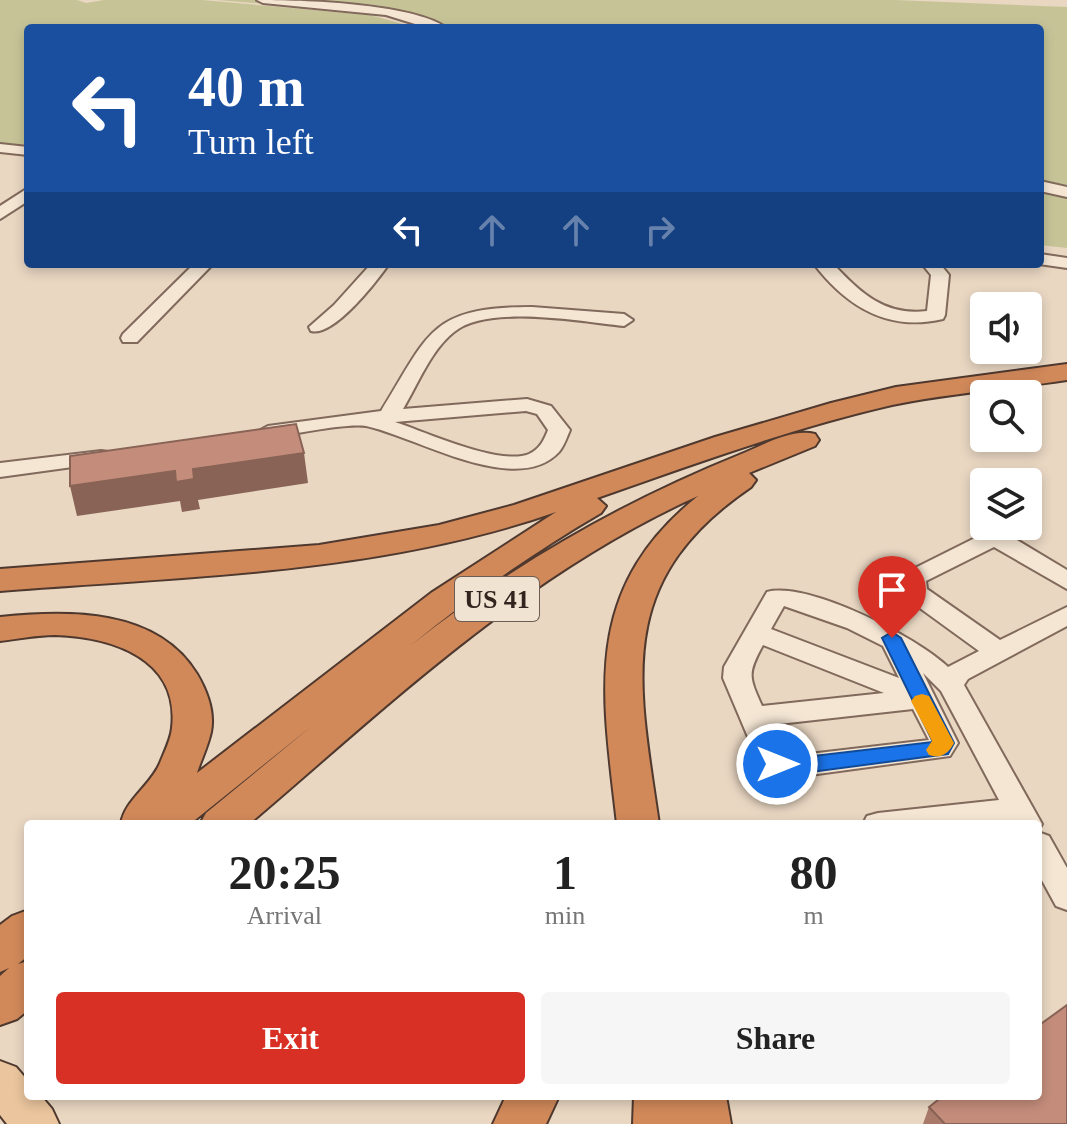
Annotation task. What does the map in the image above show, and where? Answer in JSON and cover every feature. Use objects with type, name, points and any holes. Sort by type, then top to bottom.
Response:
[{"type":"highway","name":"US 41","points":[[166,820],[487,569],[575,514],[661,467],[767,430],[896,396],[1067,372]]},
{"type":"highway","points":[[1042,395],[1067,392]]},
{"type":"highway","name":"US 41","points":[[226,820],[456,631],[556,558],[657,501],[813,437],[970,404]]},
{"type":"highway","points":[[639,820],[623,672],[625,637],[636,602],[654,566],[698,510],[724,490],[813,437]]},
{"type":"highway","points":[[0,580],[256,561],[381,547],[441,535],[525,512],[661,467]]},
{"type":"highway","points":[[0,629],[61,623],[120,632],[160,652],[187,682],[194,722],[190,746],[172,784],[142,820]]},
{"type":"highway","points":[[15,981],[24,945]]},
{"type":"highway","points":[[519,1124],[531,1100]]},
{"type":"highway","points":[[659,1124],[660,1100]]},
{"type":"highway","points":[[701,1100],[705,1124]]},
{"type":"main road","points":[[0,1081],[35,1122]]},
{"type":"street","points":[[263,0],[387,12],[428,24]]},
{"type":"street","points":[[0,148],[24,151]]},
{"type":"street","points":[[1044,187],[1067,192]]},
{"type":"street","points":[[0,197],[24,196]]},
{"type":"street","points":[[0,214],[24,196]]},
{"type":"street","points":[[1044,260],[1067,263]]},
{"type":"street","points":[[130,338],[200,268]]},
{"type":"street","points":[[318,327],[340,309],[376,268]]},
{"type":"street","points":[[827,268],[873,311],[884,317],[914,319],[936,315],[940,275],[934,268]]},
{"type":"street","points":[[388,416],[415,368],[450,326],[463,319],[508,313],[624,320]]},
{"type":"street","points":[[253,435],[363,419],[388,416],[527,405],[544,410],[559,430],[556,443],[544,454],[501,463],[477,459],[363,419]]},
{"type":"street","points":[[0,470],[119,454]]},
{"type":"street","points":[[989,540],[914,578],[915,592],[999,652]]},
{"type":"street","points":[[1032,540],[1067,581]]},
{"type":"street","points":[[892,638],[944,743],[940,749],[788,767],[769,756],[736,678],[737,667],[776,598],[783,597],[892,638],[930,662],[951,685],[1023,816],[950,820]]},
{"type":"street","points":[[951,685],[958,673],[1067,615]]},
{"type":"street","points":[[756,633],[847,666],[921,699]]},
{"type":"street","points":[[752,717],[921,699]]},
{"type":"street","points":[[1042,860],[1067,897]]},
{"type":"shaded area","points":[[0,0],[77,0],[86,3],[104,0],[202,0],[370,15],[403,24],[24,24],[24,145],[0,143]]},
{"type":"shaded area","points":[[217,0],[895,0],[1067,7],[1067,248],[1044,245],[1044,24],[412,24],[372,13]]},
{"type":"building","points":[[296,424],[304,453],[193,469],[194,479],[176,482],[175,471],[70,486],[70,456]]},
{"type":"building","points":[[1067,1005],[1067,1124],[945,1124],[929,1107],[938,1100],[1042,1100],[1042,1023]]},
{"type":"slow traffic","points":[[922,701],[944,743],[937,750]]},
{"type":"route","points":[[777,764],[788,767],[940,749],[944,743],[892,638]]}]
